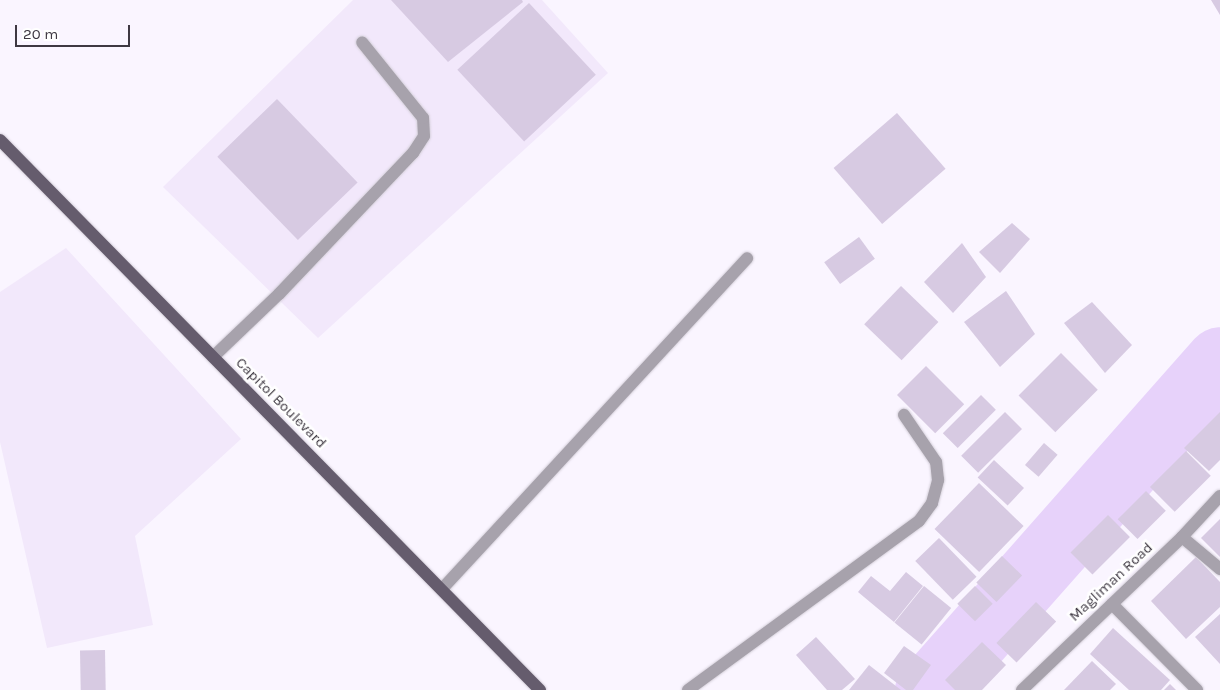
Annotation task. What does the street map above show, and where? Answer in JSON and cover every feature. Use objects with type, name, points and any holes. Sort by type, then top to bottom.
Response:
[{"type":"main road","name":"Capitol Boulevard","points":[[0,140],[540,690]]},
{"type":"street","points":[[213,358],[279,294],[413,153],[424,136],[423,118],[362,42]]},
{"type":"street","points":[[442,589],[747,258]]},
{"type":"street","points":[[688,690],[919,521],[932,503],[938,480],[936,462],[904,415]]},
{"type":"street","name":"Magliman Road","points":[[1022,690],[1182,537],[1220,496]]},
{"type":"street","points":[[1182,537],[1220,570]]},
{"type":"street","points":[[1112,604],[1197,690]]},
{"type":"shaded area","points":[[353,0],[542,0],[608,73],[318,338],[163,187]]},
{"type":"shaded area","points":[[66,248],[241,439],[135,536],[153,625],[47,648],[0,442],[0,292]]},
{"type":"building","points":[[391,0],[522,0],[523,2],[448,62]]},
{"type":"building","points":[[1211,0],[1220,0],[1220,15]]},
{"type":"building","points":[[529,3],[596,75],[524,142],[457,70]]},
{"type":"building","points":[[277,99],[358,182],[298,240],[217,157]]},
{"type":"building","points":[[897,113],[946,169],[882,224],[834,168]]},
{"type":"building","points":[[1012,223],[1030,239],[1000,273],[979,252]]},
{"type":"building","points":[[859,237],[875,259],[840,284],[824,262]]},
{"type":"building","points":[[962,243],[986,277],[953,313],[924,282]]},
{"type":"building","points":[[901,286],[938,322],[902,360],[864,324]]},
{"type":"building","points":[[1006,291],[1035,334],[1000,367],[964,322]]},
{"type":"building","points":[[1092,302],[1132,345],[1105,373],[1064,323]]},
{"type":"building","points":[[1061,353],[1098,390],[1055,432],[1019,395]]},
{"type":"building","points":[[926,366],[964,404],[935,433],[897,395]]},
{"type":"building","points":[[981,395],[996,410],[958,448],[943,433]]},
{"type":"building","points":[[1005,412],[1022,429],[978,473],[961,456]]},
{"type":"building","points":[[1220,412],[1220,460],[1209,471],[1184,448]]},
{"type":"building","points":[[1044,443],[1058,455],[1039,477],[1025,465]]},
{"type":"building","points":[[1186,451],[1211,476],[1175,512],[1150,487]]},
{"type":"building","points":[[994,460],[1024,488],[1008,506],[978,478]]},
{"type":"building","points":[[979,483],[1024,526],[979,572],[935,529]]},
{"type":"building","points":[[1146,491],[1166,511],[1138,539],[1118,519]]},
{"type":"building","points":[[1108,515],[1130,537],[1092,574],[1071,552]]},
{"type":"building","points":[[1220,519],[1220,557],[1201,538]]},
{"type":"building","points":[[939,538],[977,577],[953,600],[915,561]]},
{"type":"building","points":[[1002,556],[1022,575],[996,602],[976,583]]},
{"type":"building","points":[[1196,557],[1220,582],[1220,607],[1186,639],[1151,601]]},
{"type":"building","points":[[906,572],[923,586],[894,622],[858,592],[871,576],[890,591]]},
{"type":"building","points":[[924,586],[951,608],[922,645],[894,623]]},
{"type":"building","points":[[975,586],[993,604],[975,621],[957,604]]},
{"type":"building","points":[[1036,602],[1056,621],[1017,662],[996,643]]},
{"type":"building","points":[[1220,614],[1220,664],[1195,637]]},
{"type":"building","points":[[1113,628],[1170,680],[1161,690],[1129,690],[1090,654]]},
{"type":"building","points":[[816,637],[855,679],[842,690],[827,690],[796,655]]},
{"type":"building","points":[[982,642],[1006,665],[982,690],[955,690],[945,680]]},
{"type":"building","points":[[904,646],[931,665],[913,690],[906,690],[884,673]]},
{"type":"building","points":[[80,650],[105,650],[106,690],[81,690]]},
{"type":"building","points":[[1092,661],[1116,684],[1110,690],[1064,690]]},
{"type":"building","points":[[869,665],[901,690],[849,690]]},
{"type":"building","points":[[1170,684],[1176,690],[1164,690]]},
{"type":"waterway","points":[[929,690],[1220,361]]}]
